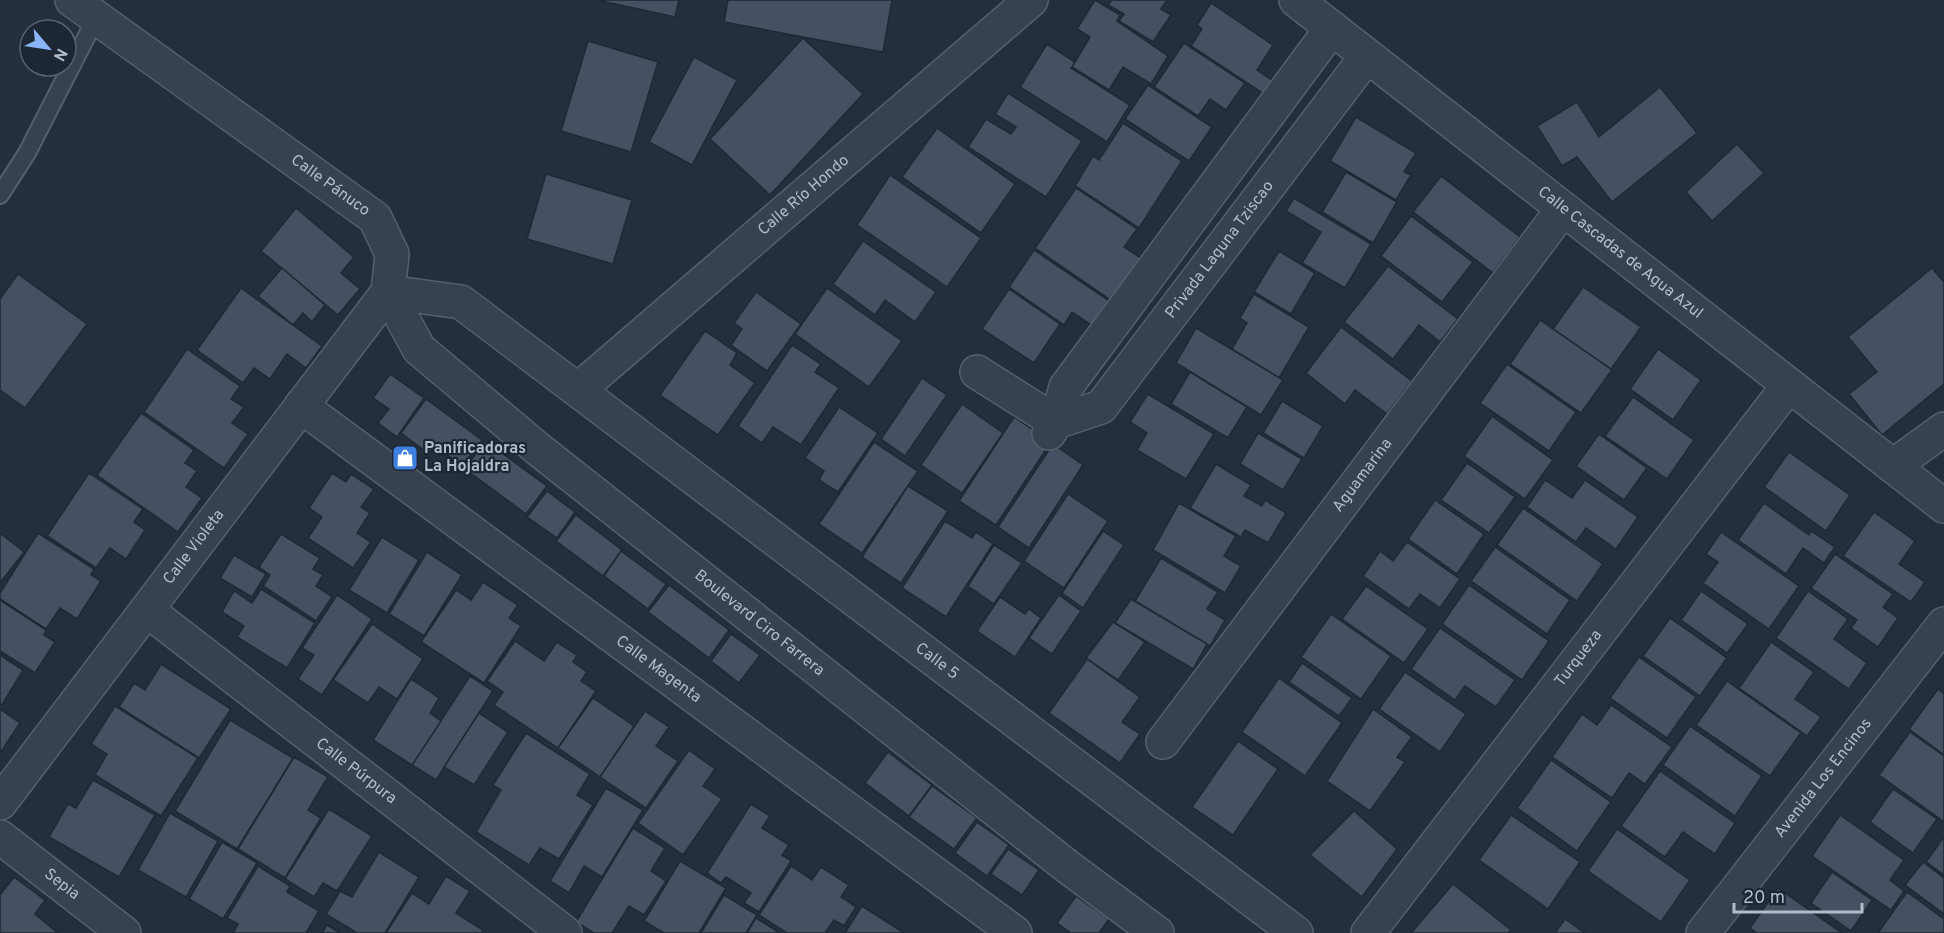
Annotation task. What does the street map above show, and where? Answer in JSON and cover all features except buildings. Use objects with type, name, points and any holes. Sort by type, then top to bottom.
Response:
[{"type":"street","name":"Calle Río Hondo","points":[[578,390],[1031,0]]},
{"type":"street","name":"Calle Cascadas de Agua Azul","points":[[1296,0],[1944,506]]},
{"type":"street","name":"Calle Pánuco","points":[[84,9],[375,218],[392,254],[388,292]]},
{"type":"street","points":[[977,372],[1053,428],[1066,387],[1332,28]]},
{"type":"street","name":"Privada Laguna Tziscao","points":[[1053,428],[1101,408],[1367,56]]},
{"type":"street","name":"Aguamarina","points":[[1163,742],[1563,209]]},
{"type":"street","points":[[388,292],[461,302],[578,390]]},
{"type":"street","name":"Calle Violeta","points":[[0,803],[388,292]]},
{"type":"street","name":"Boulevard Ciro Farrera","points":[[388,292],[419,349],[538,449],[1068,867],[1157,933]]},
{"type":"street","name":"Turqueza","points":[[1368,933],[1789,384]]},
{"type":"street","name":"Calle 5","points":[[578,390],[1296,933]]},
{"type":"street","name":"Calle Magenta","points":[[301,406],[1015,933]]},
{"type":"street","points":[[1893,466],[1944,429]]},
{"type":"street","name":"Calle Púrpura","points":[[147,610],[565,933]]},
{"type":"street","name":"Avenida Los Encinos","points":[[1703,933],[1944,624]]},
{"type":"street","name":"Sepia","points":[[0,837],[124,933]]},
{"type":"lane","points":[[0,195],[27,153],[84,9]]},
{"type":"place","name":"Panificadoras La Hojaldra","points":[[405,458]]}]
